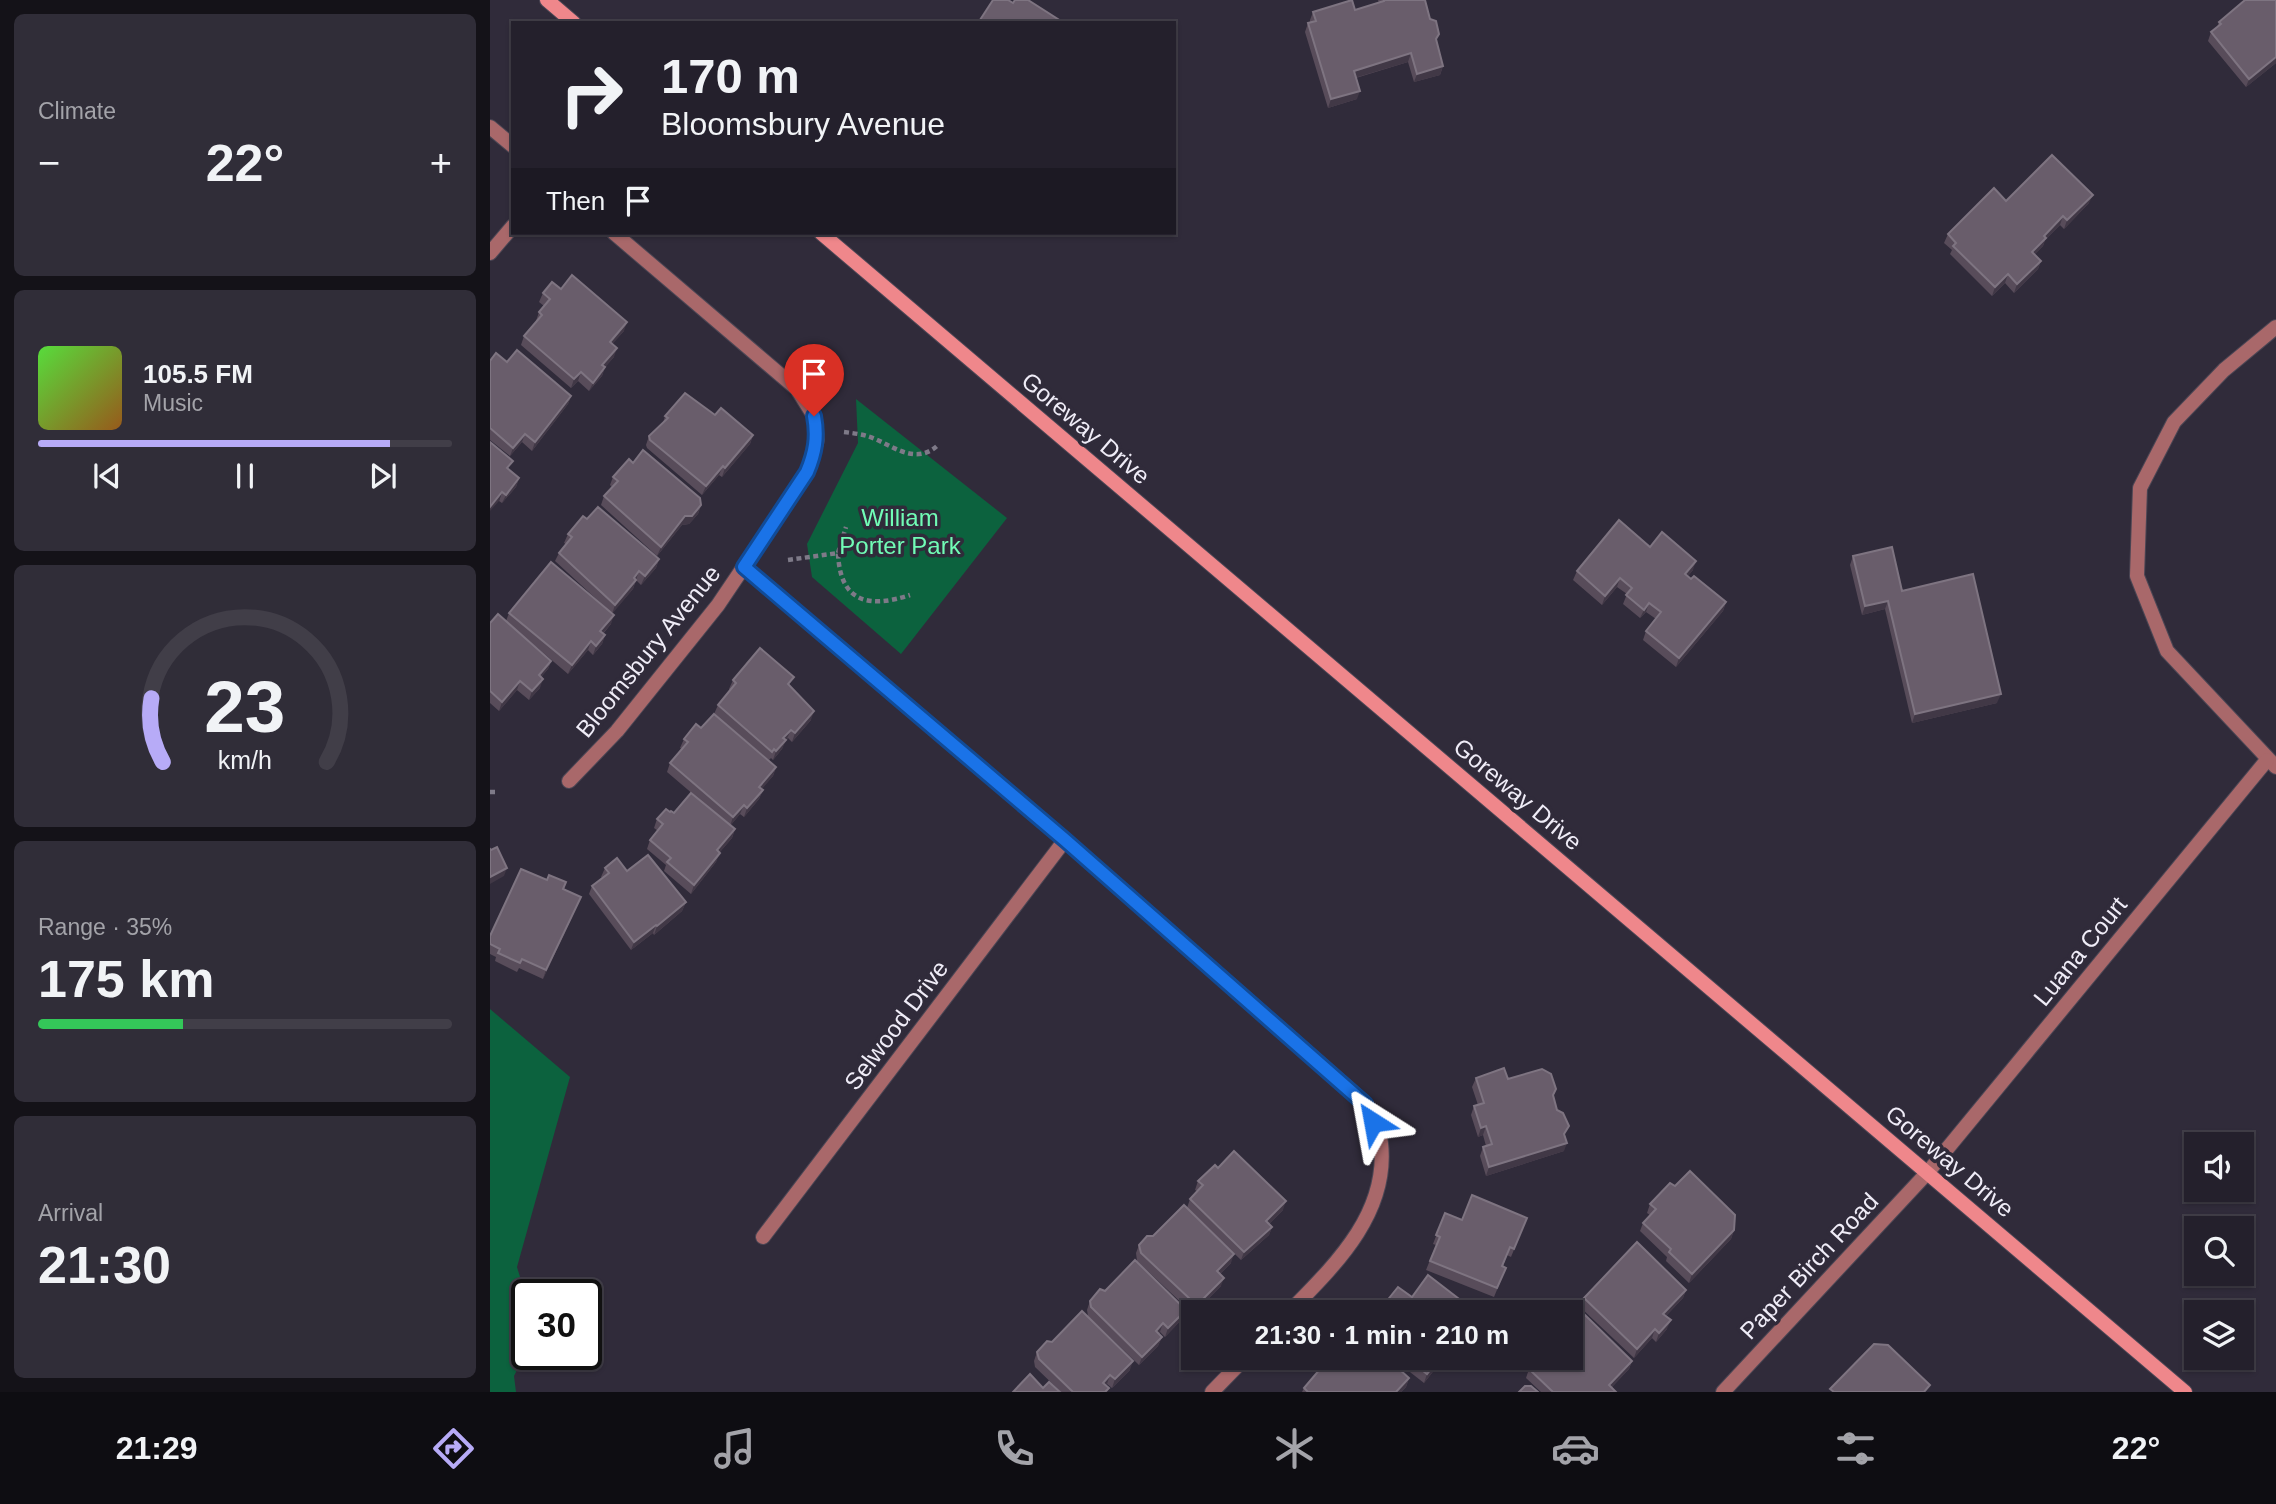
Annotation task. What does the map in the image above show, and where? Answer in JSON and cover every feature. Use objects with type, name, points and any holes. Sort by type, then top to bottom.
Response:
[{"type":"street","points":[[547,0],[572,21]]},
{"type":"street","points":[[490,127],[511,144]]},
{"type":"street","points":[[490,253],[511,228]]},
{"type":"street","name":"Bloomsbury Avenue","points":[[569,781],[617,731],[718,605],[807,472],[817,440],[814,416],[797,389],[616,235]]},
{"type":"street","name":"Goreway Drive","points":[[823,235],[2185,1392]]},
{"type":"street","points":[[2272,764],[2167,651],[2137,576],[2140,488],[2175,422],[2224,370],[2276,327]]},
{"type":"street","points":[[744,567],[1065,840],[1365,1104],[1381,1141],[1381,1180],[1373,1207],[1337,1263],[1301,1300]]},
{"type":"street","name":"Luana Court","points":[[1928,1172],[2272,764]]},
{"type":"street","name":"Selwood Drive","points":[[763,1237],[1065,840]]},
{"type":"street","name":"Paper Birch Road","points":[[1723,1392],[1928,1172]]},
{"type":"street","points":[[1212,1392],[1233,1370]]},
{"type":"path","points":[[844,432],[869,436],[903,453],[927,452],[937,446]]},
{"type":"path","points":[[846,527],[838,553],[838,571],[844,586],[855,598],[883,602],[909,594]]},
{"type":"path","points":[[788,560],[838,553]]},
{"type":"green space","name":"William Porter Park","points":[[856,399],[1007,518],[901,654],[812,577],[807,544],[858,443]]},
{"type":"green space","points":[[490,1009],[570,1077],[517,1267],[521,1279],[511,1279],[511,1370],[517,1370],[514,1376],[516,1392],[490,1392]]},
{"type":"building","points":[[993,0],[1008,0],[1013,3],[1015,0],[1028,0],[1061,21],[979,21]]},
{"type":"building","points":[[1352,0],[1355,10],[1384,0],[1425,0],[1430,19],[1436,21],[1439,34],[1436,39],[1443,66],[1417,74],[1411,53],[1354,71],[1360,91],[1331,99],[1308,23],[1316,21],[1313,12]]},
{"type":"building","points":[[2245,0],[2276,0],[2276,57],[2249,79],[2211,32]]},
{"type":"building","points":[[2052,155],[2093,195],[2067,220],[2063,216],[2044,236],[2046,238],[2032,252],[2041,261],[2017,284],[2008,274],[1995,287],[1953,246],[1956,243],[1948,234],[1994,188],[2006,201]]},
{"type":"building","points":[[572,275],[627,322],[610,342],[617,348],[602,365],[605,367],[593,383],[581,372],[574,379],[524,336],[542,315],[539,312],[550,299],[543,293],[552,282],[561,289]]},
{"type":"building","points":[[517,350],[571,396],[535,442],[525,434],[513,448],[490,428],[490,361],[496,353],[507,362]]},
{"type":"building","points":[[685,393],[715,415],[721,408],[753,435],[706,486],[650,440],[649,436],[668,418],[665,416]]},
{"type":"building","points":[[490,442],[513,461],[507,468],[519,478],[506,495],[502,492],[490,507]]},
{"type":"building","points":[[643,450],[700,498],[701,505],[692,516],[685,516],[661,547],[604,496],[618,481],[613,477],[629,459],[633,463]]},
{"type":"building","points":[[598,507],[659,559],[645,576],[639,571],[634,578],[636,580],[615,605],[559,553],[572,537],[568,534],[583,516],[587,519]]},
{"type":"building","points":[[1619,520],[1650,547],[1662,532],[1696,561],[1685,574],[1691,579],[1694,576],[1726,602],[1679,658],[1646,631],[1661,612],[1649,603],[1644,610],[1626,595],[1632,588],[1620,578],[1605,596],[1577,571]]},
{"type":"building","points":[[1892,547],[1902,591],[1973,574],[2001,694],[1915,714],[1888,601],[1865,606],[1853,556]]},
{"type":"building","points":[[551,562],[614,615],[600,631],[605,635],[596,646],[591,641],[572,665],[509,613]]},
{"type":"building","points":[[498,614],[551,661],[539,675],[543,679],[532,691],[520,681],[502,702],[490,691],[490,623]]},
{"type":"building","points":[[760,648],[794,677],[788,684],[814,711],[795,733],[791,730],[783,738],[786,740],[772,752],[718,705],[736,683],[733,680]]},
{"type":"building","points":[[714,714],[776,767],[759,787],[763,790],[747,808],[744,805],[733,817],[670,763],[688,742],[684,739],[696,724],[701,728]]},
{"type":"building","points":[[691,793],[735,829],[717,850],[720,853],[694,885],[667,862],[671,858],[650,840],[663,824],[657,819],[666,809],[674,813]]},
{"type":"building","points":[[497,847],[507,868],[490,877],[490,849]]},
{"type":"building","points":[[648,855],[686,902],[634,942],[592,886],[609,873],[605,868],[617,858],[627,871]]},
{"type":"building","points":[[521,869],[547,880],[549,875],[566,882],[563,889],[581,897],[546,970],[522,959],[520,963],[498,953],[500,949],[490,944],[490,936]]},
{"type":"building","points":[[1504,1068],[1508,1079],[1542,1069],[1551,1074],[1556,1089],[1553,1095],[1557,1110],[1563,1113],[1569,1126],[1564,1134],[1567,1143],[1489,1167],[1483,1147],[1492,1144],[1486,1126],[1481,1128],[1474,1106],[1484,1103],[1476,1078]]},
{"type":"building","points":[[1234,1151],[1286,1201],[1266,1221],[1272,1227],[1244,1252],[1190,1199],[1203,1185],[1198,1181],[1215,1165],[1218,1168]]},
{"type":"building","points":[[1690,1171],[1735,1215],[1734,1230],[1692,1274],[1669,1252],[1671,1249],[1643,1223],[1656,1209],[1650,1204],[1670,1183],[1675,1186]]},
{"type":"building","points":[[1472,1195],[1527,1218],[1514,1249],[1510,1247],[1502,1266],[1506,1268],[1497,1288],[1430,1261],[1440,1237],[1436,1235],[1445,1213],[1462,1220]]},
{"type":"building","points":[[1184,1205],[1234,1254],[1217,1271],[1224,1278],[1202,1300],[1191,1300],[1141,1253],[1139,1245],[1147,1236],[1153,1236]]},
{"type":"building","points":[[1637,1242],[1686,1290],[1663,1314],[1671,1320],[1659,1333],[1655,1329],[1637,1349],[1584,1298]]},
{"type":"building","points":[[1135,1260],[1181,1305],[1181,1315],[1168,1328],[1163,1323],[1156,1331],[1162,1337],[1142,1357],[1091,1307],[1090,1301],[1100,1289],[1105,1291]]},
{"type":"building","points":[[1428,1275],[1460,1300],[1388,1300],[1398,1287],[1412,1297]]},
{"type":"building","points":[[1082,1311],[1133,1361],[1115,1379],[1110,1375],[1103,1383],[1109,1388],[1105,1392],[1073,1392],[1039,1359],[1037,1352],[1047,1341],[1052,1342]]},
{"type":"building","points":[[1583,1313],[1632,1361],[1609,1385],[1616,1392],[1553,1392],[1530,1370],[1583,1370]]},
{"type":"building","points":[[1874,1344],[1888,1345],[1930,1385],[1924,1392],[1834,1392],[1830,1389]]},
{"type":"building","points":[[1319,1370],[1400,1370],[1409,1378],[1396,1392],[1308,1392],[1304,1388]]},
{"type":"building","points":[[1030,1374],[1043,1388],[1049,1382],[1060,1392],[1013,1392]]},
{"type":"building","points":[[1525,1386],[1531,1386],[1538,1392],[1519,1392]]},
{"type":"route","points":[[814,416],[817,440],[807,472],[744,567],[1065,840],[1365,1104],[1373,1122]]}]
